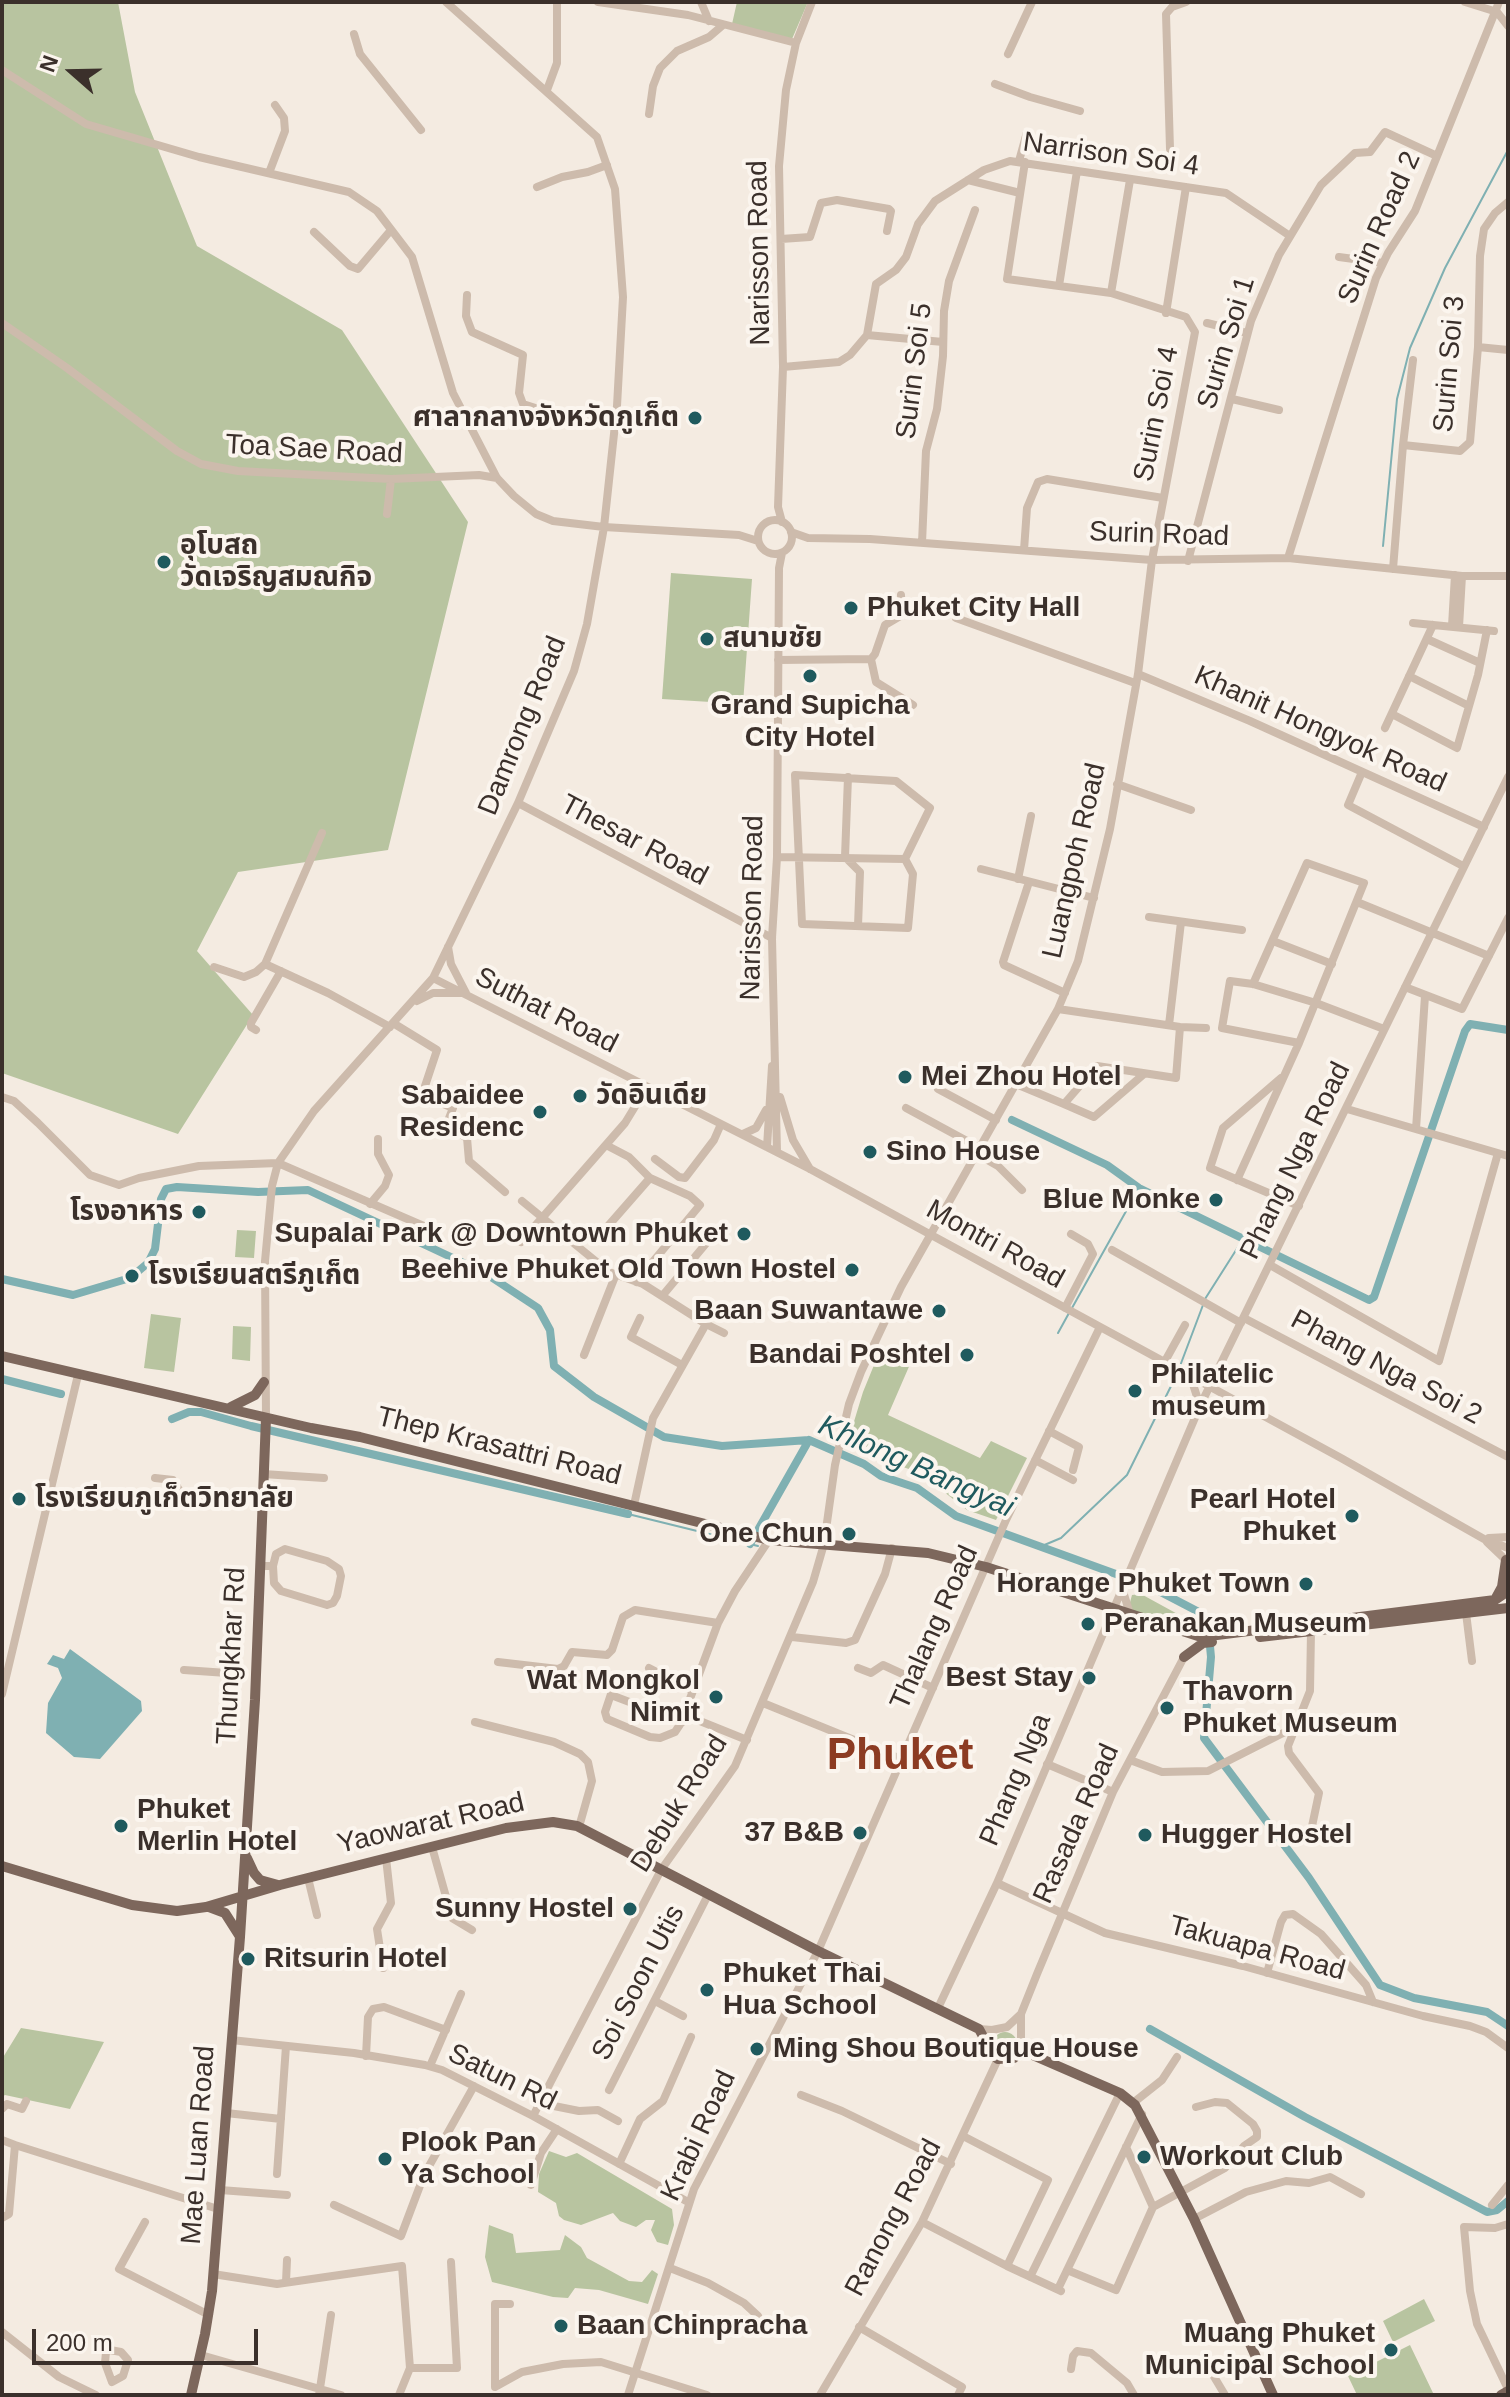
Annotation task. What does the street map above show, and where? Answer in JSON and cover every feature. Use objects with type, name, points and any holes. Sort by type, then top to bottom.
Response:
[{"type":"main road","name":"Thep Krasattri Road","points":[[2,1356],[229,1408],[265,1425],[360,1437],[766,1539],[928,1553],[986,1567],[1202,1640]]},
{"type":"main road","points":[[229,1408],[255,1395],[264,1382]]},
{"type":"main road","name":"Thungkhar Rd","points":[[243,1897],[251,1674],[261,1566],[265,1425]]},
{"type":"main road","points":[[1495,1600],[1502,1587],[1507,1557]]},
{"type":"main road","points":[[1202,1640],[1427,1612],[1495,1600],[1508,1591]]},
{"type":"main road","points":[[1427,1612],[1466,1613],[1508,1608]]},
{"type":"main road","points":[[1182,1632],[1186,1641],[1184,1657]]},
{"type":"main road","name":"Rasada Road","points":[[1184,1657],[1202,1640]]},
{"type":"main road","name":"Yaowarat Road","points":[[2,1866],[132,1905],[177,1911],[206,1907],[280,1885],[530,1823],[553,1822],[579,1827],[818,1951],[979,2029]]},
{"type":"main road","points":[[246,1852],[249,1864],[260,1880],[280,1885]]},
{"type":"main road","name":"Mae Luan Road","points":[[191,2395],[209,2315],[243,1897]]},
{"type":"main road","points":[[206,1907],[225,1913],[240,1937]]},
{"type":"main road","points":[[979,2029],[998,2059],[1014,2058],[1021,2050],[1120,2093],[1142,2114],[1182,2193],[1273,2395]]},
{"type":"main road","points":[[1501,2395],[1508,2390]]},
{"type":"street","name":"Damrong Road","points":[[265,1425],[265,1261],[272,1186],[278,1163],[314,1111],[433,978],[518,803],[574,671],[587,624],[604,527],[623,297],[615,189],[597,137],[446,2]]},
{"type":"street","points":[[547,90],[557,63],[557,2]]},
{"type":"street","points":[[598,2],[688,15],[796,43]]},
{"type":"street","points":[[701,2],[709,21]]},
{"type":"street","name":"Narisson Road","points":[[782,522],[778,507],[783,367],[779,166],[786,90],[796,43],[812,2]]},
{"type":"street","points":[[1008,54],[1032,2]]},
{"type":"street","points":[[1170,149],[1166,14],[1172,7],[1186,2]]},
{"type":"street","points":[[1465,2],[1498,7],[1508,26]]},
{"type":"street","name":"Surin Road 2","points":[[1288,558],[1376,278],[1415,211],[1498,7]]},
{"type":"street","points":[[649,114],[653,86],[664,62],[677,51],[709,37],[723,25]]},
{"type":"street","points":[[354,34],[360,54],[421,130]]},
{"type":"street","points":[[2,70],[86,124],[199,157],[349,192],[377,211],[412,257],[453,393],[497,478],[536,514],[553,521],[739,535],[758,541]]},
{"type":"street","points":[[995,84],[1080,111]]},
{"type":"street","points":[[269,173],[285,131],[284,118],[275,105]]},
{"type":"street","points":[[968,180],[1020,193],[1027,132]]},
{"type":"street","name":"Surin Soi 1","points":[[1188,561],[1247,333],[1279,255],[1321,185],[1355,153],[1370,152],[1385,132],[1437,156]]},
{"type":"street","name":"Narrison Soi 4","points":[[867,335],[876,284],[896,270],[906,257],[918,224],[935,201],[984,170],[1010,161],[1226,193],[1290,236]]},
{"type":"street","points":[[537,187],[607,165]]},
{"type":"street","points":[[1059,286],[1077,171]]},
{"type":"street","points":[[1111,293],[1130,180]]},
{"type":"street","points":[[1166,313],[1186,187]]},
{"type":"street","name":"Surin Soi 4","points":[[1020,193],[1007,279],[1111,293],[1186,317],[1195,332],[1152,560]]},
{"type":"street","points":[[781,239],[810,237],[821,203],[837,200],[889,209],[887,231]]},
{"type":"street","name":"Surin Soi 3","points":[[1393,569],[1403,445],[1460,451],[1470,442],[1484,229],[1495,213],[1508,202]]},
{"type":"street","name":"Surin Soi 5","points":[[922,543],[926,451],[937,409],[944,311],[949,281],[975,210]]},
{"type":"street","points":[[314,232],[350,266],[358,269],[391,230]]},
{"type":"street","points":[[1339,257],[1383,263]]},
{"type":"street","points":[[467,295],[466,316],[472,332],[523,355],[519,393],[523,404],[614,426]]},
{"type":"street","name":"Toa Sae Road","points":[[2,323],[177,451],[201,464],[238,471],[391,479],[479,475],[497,478]]},
{"type":"street","points":[[1207,323],[1247,333]]},
{"type":"street","points":[[783,367],[839,362],[850,355],[867,335],[943,342]]},
{"type":"street","points":[[1478,347],[1508,350]]},
{"type":"street","points":[[1403,445],[1413,360]]},
{"type":"street","points":[[1232,399],[1279,410]]},
{"type":"street","points":[[387,514],[391,479]]},
{"type":"street","points":[[1024,550],[1027,508],[1038,482],[1047,479],[1163,498]]},
{"type":"street","name":"Narisson Road","points":[[771,521],[778,507]]},
{"type":"street","points":[[739,535],[759,531],[771,521],[782,522],[791,537],[777,554],[763,550],[758,541],[759,531]]},
{"type":"street","name":"Surin Road","points":[[791,537],[1152,560],[1288,558],[1459,576],[1508,576]]},
{"type":"street","name":"Narisson Road","points":[[767,1147],[773,1058],[772,938],[777,857],[777,554]]},
{"type":"street","name":"Luangpoh Road","points":[[930,1234],[1058,1009],[1078,961],[1117,784],[1136,678],[1152,560]]},
{"type":"street","points":[[1456,627],[1459,576]]},
{"type":"street","points":[[871,659],[885,625],[902,615],[901,595]]},
{"type":"street","name":"Khanit Hongyok Road","points":[[956,618],[1136,678],[1250,721],[1484,827]]},
{"type":"street","points":[[1392,714],[1457,748],[1490,630],[1413,623]]},
{"type":"street","points":[[1385,728],[1433,625]]},
{"type":"street","points":[[1427,639],[1480,663]]},
{"type":"street","points":[[778,660],[871,659]]},
{"type":"street","points":[[871,659],[876,682],[913,705]]},
{"type":"street","points":[[1409,676],[1469,706]]},
{"type":"street","points":[[1362,772],[1348,805],[1463,866]]},
{"type":"street","points":[[795,775],[896,781],[930,808],[905,859],[913,874],[908,928],[802,924],[795,775]]},
{"type":"street","points":[[848,777],[845,857],[860,872],[858,926]]},
{"type":"street","name":"Phang Nga Road","points":[[1131,1567],[1200,1406],[1463,866],[1503,798],[1508,777]]},
{"type":"street","points":[[1117,784],[1191,810]]},
{"type":"street","name":"Thesar Road","points":[[518,803],[772,938]]},
{"type":"street","points":[[1018,879],[1031,816]]},
{"type":"street","points":[[214,967],[244,977],[265,964],[322,833]]},
{"type":"street","points":[[777,857],[905,859]]},
{"type":"street","points":[[1237,1180],[1299,1043],[1364,883],[1307,863],[1253,984]]},
{"type":"street","points":[[981,869],[1094,898]]},
{"type":"street","points":[[1029,882],[1003,962],[1065,993]]},
{"type":"street","points":[[1357,902],[1489,956]]},
{"type":"street","points":[[1149,917],[1242,930]]},
{"type":"street","points":[[1405,987],[1462,1009],[1508,918]]},
{"type":"street","points":[[1169,1025],[1181,922]]},
{"type":"street","points":[[1273,941],[1332,964]]},
{"type":"street","points":[[410,1004],[433,993],[466,993],[451,964],[448,947]]},
{"type":"street","points":[[265,964],[437,1050],[422,1095],[453,1108],[446,1126],[467,1138],[469,1161],[505,1192]]},
{"type":"street","points":[[256,1030],[251,1023],[281,971]]},
{"type":"street","name":"Suthat Road","points":[[433,978],[777,1152]]},
{"type":"street","points":[[1299,1043],[1222,1028],[1230,981],[1253,984],[1316,1003],[1384,1029]]},
{"type":"street","points":[[1420,1130],[1425,996]]},
{"type":"street","points":[[1058,1009],[1206,1028]]},
{"type":"street","points":[[1064,1104],[1097,1066],[1176,1078],[1180,1027]]},
{"type":"street","name":"Narisson Road","points":[[773,1058],[777,1152]]},
{"type":"street","points":[[1016,1084],[1094,1117],[1144,1074]]},
{"type":"street","points":[[1285,1075],[1223,1128],[1210,1168],[1299,1206]]},
{"type":"street","points":[[776,1081],[785,1121],[810,1169]]},
{"type":"street","points":[[521,1242],[625,1123],[647,1087]]},
{"type":"street","points":[[938,1089],[996,1120]]},
{"type":"street","points":[[2,1097],[14,1101],[90,1175],[119,1185],[199,1166],[278,1163],[426,1227]]},
{"type":"street","points":[[743,1134],[756,1128],[768,1104]]},
{"type":"street","points":[[906,1108],[978,1151],[1022,1190]]},
{"type":"street","points":[[1347,1109],[1508,1156]]},
{"type":"street","points":[[655,1159],[684,1179],[710,1145],[721,1124]]},
{"type":"street","points":[[370,1204],[385,1186],[389,1175],[378,1154],[378,1139]]},
{"type":"street","points":[[606,1145],[629,1157],[650,1178],[690,1196],[700,1205],[636,1282]]},
{"type":"street","name":"Montri Road","points":[[777,1152],[1341,1458],[1484,1539],[1507,1557]]},
{"type":"street","points":[[1270,1265],[1439,1361],[1498,1153]]},
{"type":"street","points":[[608,1226],[650,1178]]},
{"type":"street","points":[[522,1201],[609,1272],[663,1295],[724,1333]]},
{"type":"street","points":[[663,1295],[714,1234]]},
{"type":"street","name":"Debuk Road","points":[[533,2116],[661,1870],[727,1780],[747,1740],[813,1582],[824,1544],[836,1459],[849,1404],[901,1287],[930,1234]]},
{"type":"street","points":[[1066,1309],[1093,1254],[1088,1244],[1071,1234]]},
{"type":"street","name":"Phang Nga Soi 2","points":[[1112,1250],[1207,1305],[1508,1457]]},
{"type":"street","points":[[584,1355],[616,1274]]},
{"type":"street","points":[[640,1318],[631,1337],[682,1365]]},
{"type":"street","points":[[634,1505],[653,1418],[706,1324]]},
{"type":"street","points":[[1164,1363],[1185,1325]]},
{"type":"street","name":"Thalang Road","points":[[818,1951],[1006,1520],[1100,1327]]},
{"type":"street","points":[[2,1694],[78,1375]]},
{"type":"street","points":[[1187,1375],[1200,1406]]},
{"type":"street","points":[[1035,1460],[1073,1475],[1079,1447],[1049,1431]]},
{"type":"street","points":[[263,1474],[324,1478]]},
{"type":"street","points":[[155,1478],[174,1480],[183,1496],[189,1499],[219,1493],[263,1495]]},
{"type":"street","points":[[1484,1539],[1508,1537]]},
{"type":"street","points":[[747,1740],[683,1718],[612,1692],[605,1716],[631,1731],[657,1738],[671,1734],[683,1718],[718,1623],[766,1539]]},
{"type":"street","points":[[792,1637],[846,1643],[855,1640],[880,1587],[892,1548]]},
{"type":"street","points":[[285,1549],[327,1561],[339,1569],[341,1576],[337,1596],[333,1603],[327,1605],[277,1589],[273,1566],[276,1554],[285,1549]]},
{"type":"street","points":[[261,1566],[273,1566]]},
{"type":"street","name":"Phang Nga","points":[[938,2008],[997,1883],[1131,1567]]},
{"type":"street","points":[[1122,1587],[1130,1614]]},
{"type":"street","points":[[498,1662],[558,1669],[564,1666],[572,1652],[607,1655],[612,1650],[623,1617],[635,1610],[718,1623]]},
{"type":"street","points":[[1466,1613],[1472,1661]]},
{"type":"street","points":[[1311,1628],[1310,1691],[1288,1746],[1289,1753],[1320,1796],[1311,1831]]},
{"type":"street","name":"Rasada Road","points":[[1021,2014],[1113,1792],[1184,1657]]},
{"type":"street","points":[[858,1668],[871,1673],[883,1665],[933,1688]]},
{"type":"street","points":[[649,1668],[693,1691]]},
{"type":"street","points":[[184,1670],[227,1673]]},
{"type":"street","points":[[763,1703],[901,1759]]},
{"type":"street","points":[[475,1722],[554,1742],[580,1754],[588,1762],[592,1781],[579,1827]]},
{"type":"street","points":[[1130,1760],[1169,1773],[1198,1773],[1217,1768],[1293,1728]]},
{"type":"street","points":[[1047,1764],[1113,1792]]},
{"type":"street","points":[[432,1847],[452,1918],[472,1930]]},
{"type":"street","points":[[383,1968],[377,1929],[391,1903],[386,1858]]},
{"type":"street","points":[[308,1878],[317,1915]]},
{"type":"street","name":"Takuapa Road","points":[[997,1883],[1105,1933],[1470,2026],[1486,2032],[1508,2048]]},
{"type":"street","name":"Soi Soon Utis","points":[[609,2090],[708,1895]]},
{"type":"street","points":[[1267,1973],[1281,1922],[1285,1915],[1293,1914],[1321,1934],[1370,1990],[1373,2002]]},
{"type":"street","name":"Krabi Road","points":[[628,2395],[670,2268],[688,2202],[818,1951]]},
{"type":"street","points":[[430,2066],[461,1994]]},
{"type":"street","points":[[655,2001],[683,2016]]},
{"type":"street","points":[[366,2056],[368,2017],[373,2009],[384,2007],[446,2030]]},
{"type":"street","points":[[979,2029],[1007,2027],[1021,2014]]},
{"type":"street","points":[[1021,2014],[1021,2050]]},
{"type":"street","points":[[619,2164],[640,2119],[663,2101],[691,2037]]},
{"type":"street","name":"Satun Rd","points":[[231,2040],[430,2066],[533,2116],[688,2202]]},
{"type":"street","points":[[277,2174],[286,2046]]},
{"type":"street","points":[[1133,2103],[1162,2080],[1177,2057]]},
{"type":"street","name":"Ranong Road","points":[[820,2395],[922,2222],[998,2059]]},
{"type":"street","points":[[334,2205],[401,2236],[424,2175],[474,2086]]},
{"type":"street","points":[[1030,2277],[1120,2093]]},
{"type":"street","points":[[801,2095],[842,2111],[951,2164]]},
{"type":"street","points":[[2,2109],[7,2104],[22,2109],[26,2101]]},
{"type":"street","points":[[1067,2270],[1116,2290],[1153,2207],[1225,2168],[1244,2146],[1257,2137],[1253,2124],[1227,2103],[1215,2102],[1196,2107]]},
{"type":"street","points":[[539,2103],[582,2111],[598,2110],[618,2121]]},
{"type":"street","points":[[226,2113],[281,2119]]},
{"type":"street","points":[[922,2222],[1060,2290],[1142,2114]]},
{"type":"street","points":[[531,2185],[541,2153],[557,2129]]},
{"type":"street","points":[[963,2136],[1048,2180],[1007,2266]]},
{"type":"street","points":[[2,2140],[218,2209]]},
{"type":"street","points":[[2,2218],[9,2214],[15,2145]]},
{"type":"street","points":[[1126,2147],[1153,2207]]},
{"type":"street","points":[[1194,2219],[1246,2192],[1286,2181],[1309,2183],[1330,2177],[1361,2194]]},
{"type":"street","points":[[1492,2205],[1508,2185]]},
{"type":"street","points":[[220,2190],[287,2195]]},
{"type":"street","points":[[145,2222],[119,2269],[209,2315]]},
{"type":"street","points":[[1508,2224],[1495,2228],[1464,2227],[1470,2291],[1477,2324],[1508,2390]]},
{"type":"street","points":[[286,2282],[287,2260]]},
{"type":"street","points":[[410,2368],[457,2368],[451,2262]]},
{"type":"street","points":[[213,2274],[277,2284],[402,2266],[410,2368],[399,2395]]},
{"type":"street","points":[[670,2268],[708,2283],[744,2303],[758,2316]]},
{"type":"street","points":[[510,2304],[495,2304],[495,2387],[522,2372],[563,2364],[601,2362],[707,2395]]},
{"type":"street","points":[[319,2392],[331,2315]]},
{"type":"street","points":[[859,2327],[962,2387],[958,2395]]},
{"type":"street","points":[[2,2332],[72,2385],[96,2395]]},
{"type":"street","points":[[1071,2369],[1077,2351],[1086,2351],[1127,2383],[1134,2395]]},
{"type":"street","points":[[201,2355],[319,2392],[341,2395]]},
{"type":"street","points":[[1213,2375],[1225,2395]]},
{"type":"street","points":[[111,2392],[112,2382]]},
{"type":"street","points":[[70,2395],[72,2385]]},
{"type":"green space","points":[[2,2],[118,2],[135,92],[197,246],[342,330],[468,522],[388,850],[238,872],[197,951],[253,1015],[178,1134],[2,1073]]},
{"type":"green space","points":[[737,2],[808,2],[792,39],[732,24]]},
{"type":"green space","name":"สนามชัย","points":[[671,573],[752,579],[743,704],[662,699]]},
{"type":"green space","points":[[237,1230],[256,1231],[254,1258],[235,1257]]},
{"type":"green space","points":[[151,1314],[181,1318],[174,1372],[144,1368]]},
{"type":"green space","points":[[233,1326],[251,1327],[250,1361],[232,1359]]},
{"type":"green space","points":[[881,1348],[911,1362],[888,1415],[980,1458],[991,1441],[1027,1458],[996,1520],[967,1510],[920,1473],[889,1462],[877,1452],[849,1438]]},
{"type":"green space","points":[[1141,1594],[1183,1617],[1201,1636],[1136,1613],[1129,1606],[1132,1595]]},
{"type":"green space","points":[[21,2028],[104,2042],[70,2109],[5,2095],[2,2097],[2,2059]]},
{"type":"green space","points":[[1005,2032],[1016,2039],[1017,2044],[1010,2055],[1005,2056],[994,2049],[993,2044],[1000,2033]]},
{"type":"green space","points":[[549,2151],[566,2157],[577,2153],[672,2209],[674,2225],[668,2245],[657,2242],[651,2230],[655,2220],[646,2220],[636,2227],[620,2221],[613,2213],[581,2225],[564,2220],[559,2216],[556,2203],[538,2192],[539,2174]]},
{"type":"green space","points":[[489,2225],[513,2234],[516,2253],[560,2250],[565,2235],[581,2247],[587,2258],[629,2281],[642,2282],[652,2270],[658,2274],[648,2304],[599,2290],[575,2288],[568,2298],[553,2297],[492,2282],[485,2257]]},
{"type":"green space","points":[[1424,2299],[1435,2321],[1393,2342],[1383,2321]]},
{"type":"green space","points":[[1410,2345],[1434,2395],[1357,2395],[1348,2376]]},
{"type":"water","points":[[70,1649],[141,1701],[142,1711],[100,1759],[74,1757],[46,1733],[48,1703],[62,1678],[58,1668],[47,1664],[53,1655],[64,1659]]},
{"type":"waterway","points":[[1383,546],[1397,399],[1410,348],[1445,268],[1508,150]]},
{"type":"waterway","points":[[1012,1120],[1107,1165],[1139,1188],[1369,1300],[1374,1297],[1465,1031],[1470,1024],[1508,1030]]},
{"type":"waterway","points":[[1072,1308],[1139,1188]]},
{"type":"waterway","name":"Khlong Bangyai","points":[[2,1279],[73,1295],[130,1278],[148,1263],[155,1249],[161,1199],[166,1189],[308,1190],[485,1273],[538,1308],[550,1330],[554,1366],[594,1397],[664,1437],[722,1446],[809,1440],[864,1464],[881,1476],[917,1488],[956,1516],[1149,1586],[1197,1611],[1208,1625],[1211,1657],[1204,1738],[1309,1878],[1380,1985],[1414,1998],[1487,2012],[1508,2026]]},
{"type":"waterway","points":[[1205,1299],[1245,1236]]},
{"type":"waterway","points":[[1180,1366],[1203,1305]]},
{"type":"waterway","points":[[1058,1333],[1069,1313]]},
{"type":"waterway","points":[[1042,1546],[1061,1538],[1127,1475],[1178,1372]]},
{"type":"waterway","points":[[2,1379],[61,1394]]},
{"type":"waterway","points":[[172,1419],[189,1412],[201,1412],[628,1514]]},
{"type":"waterway","points":[[750,1544],[809,1440]]},
{"type":"waterway","points":[[628,1514],[758,1546]]},
{"type":"waterway","points":[[1150,2029],[1305,2117],[1487,2212],[1497,2210],[1508,2201]]},
{"type":"tunnel","points":[[227,1673],[245,1674]]},
{"type":"place","name":"ศาลากลางจังหวัดภูเก็ต","points":[[695,418]]},
{"type":"place","name":"อุโบสถ วัดเจริญสมณกิจ","points":[[164,562]]},
{"type":"place","name":"Phuket City Hall","points":[[851,608]]},
{"type":"place","name":"สนามชัย","points":[[707,639]]},
{"type":"place","name":"Grand Supicha City Hotel","points":[[810,676]]},
{"type":"place","name":"Mei Zhou Hotel","points":[[905,1077]]},
{"type":"place","name":"วัดอินเดีย","points":[[580,1096]]},
{"type":"place","name":"Sabaidee Residenc","points":[[540,1112]]},
{"type":"place","name":"Sino House","points":[[870,1152]]},
{"type":"place","name":"Blue Monke","points":[[1216,1200]]},
{"type":"place","name":"โรงอาหาร","points":[[199,1212]]},
{"type":"place","name":"Supalai Park @ Downtown Phuket","points":[[744,1234]]},
{"type":"place","name":"Beehive Phuket Old Town Hostel","points":[[852,1270]]},
{"type":"place","name":"โรงเรียนสตรีภูเก็ต","points":[[132,1276]]},
{"type":"place","name":"Baan Suwantawe","points":[[939,1311]]},
{"type":"place","name":"Bandai Poshtel","points":[[967,1355]]},
{"type":"place","name":"Philatelic museum","points":[[1135,1391]]},
{"type":"place","name":"โรงเรียนภูเก็ตวิทยาลัย","points":[[19,1499]]},
{"type":"place","name":"Pearl Hotel Phuket","points":[[1352,1516]]},
{"type":"place","name":"One Chun","points":[[849,1534]]},
{"type":"place","name":"Horange Phuket Town","points":[[1306,1584]]},
{"type":"place","name":"Peranakan Museum","points":[[1088,1624]]},
{"type":"place","name":"Best Stay","points":[[1089,1678]]},
{"type":"place","name":"Wat Mongkol Nimit","points":[[716,1697]]},
{"type":"place","name":"Thavorn Phuket Museum","points":[[1167,1708]]},
{"type":"place","name":"Phuket Merlin Hotel","points":[[121,1826]]},
{"type":"place","name":"37 B&B","points":[[860,1833]]},
{"type":"place","name":"Hugger Hostel","points":[[1145,1835]]},
{"type":"place","name":"Sunny Hostel","points":[[630,1909]]},
{"type":"place","name":"Ritsurin Hotel","points":[[248,1959]]},
{"type":"place","name":"Phuket Thai Hua School","points":[[707,1990]]},
{"type":"place","name":"Ming Shou Boutique House","points":[[757,2049]]},
{"type":"place","name":"Workout Club","points":[[1144,2157]]},
{"type":"place","name":"Plook Pan Ya School","points":[[385,2159]]},
{"type":"place","name":"Baan Chinpracha","points":[[561,2326]]},
{"type":"place","name":"Muang Phuket Municipal School","points":[[1391,2350]]},
{"type":"district","name":"Phuket","points":[[900,1757]]}]
